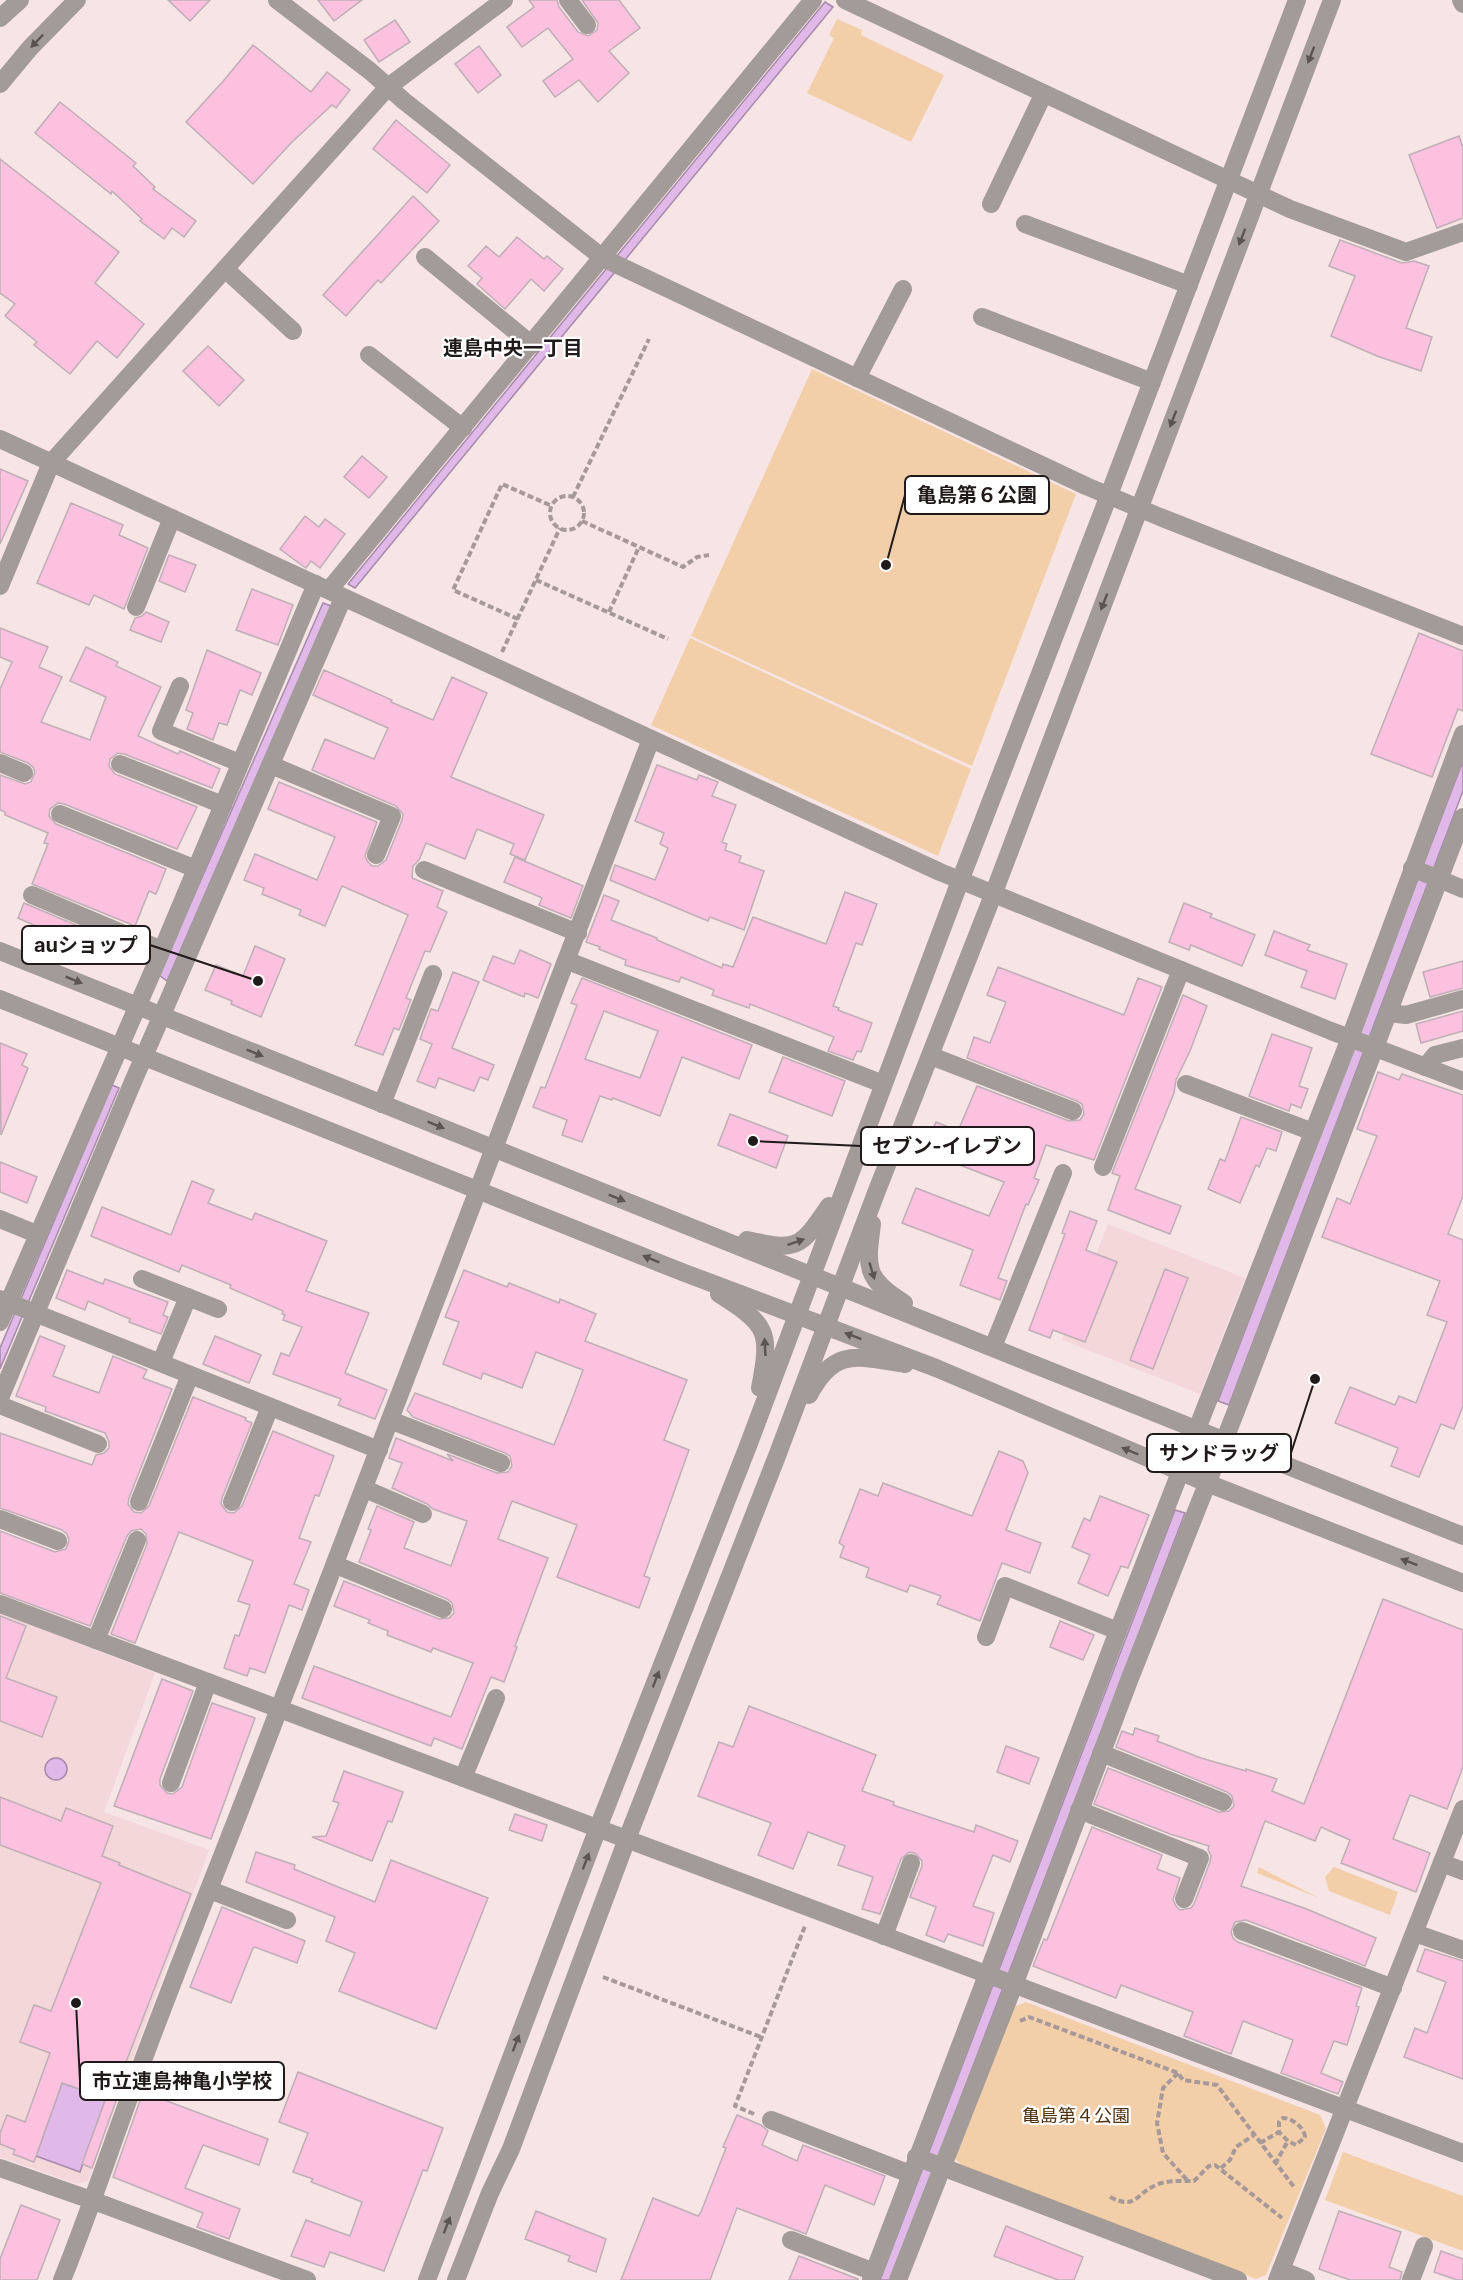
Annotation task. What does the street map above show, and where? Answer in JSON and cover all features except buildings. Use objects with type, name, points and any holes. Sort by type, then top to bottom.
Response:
[{"type":"street","points":[[0,18],[20,0]]},
{"type":"street","points":[[0,84],[30,48],[77,0]]},
{"type":"street","points":[[277,0],[604,258],[1109,496],[1463,636]]},
{"type":"street","points":[[0,586],[51,463],[388,87],[504,0]]},
{"type":"street","points":[[568,0],[587,24]]},
{"type":"street","points":[[0,1398],[18,1305],[39,1235],[240,763],[329,591],[813,0]]},
{"type":"street","points":[[845,0],[1043,95],[1290,209],[1406,252],[1463,232]]},
{"type":"street","points":[[427,2280],[598,1828],[748,1446],[846,1181],[1297,0]]},
{"type":"street","points":[[456,2280],[490,2193],[511,2149],[627,1839],[993,895],[1332,0]]},
{"type":"street","points":[[991,204],[1043,95]]},
{"type":"street","points":[[1025,224],[1189,285]]},
{"type":"street","points":[[425,257],[532,345]]},
{"type":"street","points":[[225,268],[293,331]]},
{"type":"street","points":[[857,378],[903,289]]},
{"type":"street","points":[[982,317],[1152,382]]},
{"type":"street","points":[[369,355],[463,428]]},
{"type":"street","points":[[0,439],[960,881],[1463,1081]]},
{"type":"street","points":[[136,607],[172,518]]},
{"type":"street","points":[[0,1322],[18,1305],[144,1057],[272,765],[329,591]]},
{"type":"street","points":[[180,686],[161,731],[240,763]]},
{"type":"street","points":[[898,2280],[930,2162],[1001,1980],[1118,1631],[1313,1132],[1362,1042],[1389,1013],[1463,734]]},
{"type":"street","points":[[62,2280],[94,2201],[128,2100],[336,1565],[651,740]]},
{"type":"street","points":[[0,763],[24,772]]},
{"type":"street","points":[[120,764],[223,805]]},
{"type":"street","points":[[272,765],[392,816],[376,855]]},
{"type":"street","points":[[60,814],[196,869]]},
{"type":"street","points":[[791,2240],[872,2276],[910,2174],[930,2162],[1001,1980],[1079,1810],[1225,1440],[1362,1042],[1426,874],[1463,817]]},
{"type":"street","points":[[424,870],[578,933]]},
{"type":"street","points":[[1426,874],[1463,890]]},
{"type":"street","points":[[32,895],[162,950]]},
{"type":"street","points":[[0,951],[1463,1536]]},
{"type":"street","points":[[568,961],[883,1084]]},
{"type":"street","points":[[1103,1167],[1181,970]]},
{"type":"street","points":[[382,1104],[433,974]]},
{"type":"street","points":[[0,999],[682,1272],[936,1368],[1180,1472],[1463,1583]]},
{"type":"street","points":[[1389,1013],[1406,1015],[1463,999]]},
{"type":"street","points":[[1425,1067],[1435,1055],[1463,1048]]},
{"type":"street","points":[[931,1056],[1073,1111]]},
{"type":"street","points":[[1186,1083],[1313,1132]]},
{"type":"street","points":[[993,1347],[1063,1173]]},
{"type":"street","points":[[698,1230],[779,1247],[800,1242],[810,1235],[846,1181]]},
{"type":"street","points":[[876,1193],[868,1256],[873,1278],[884,1290],[948,1329]]},
{"type":"street","points":[[0,1219],[39,1235]]},
{"type":"street","points":[[682,1272],[750,1314],[763,1330],[766,1347],[765,1361],[748,1446]]},
{"type":"street","points":[[142,1279],[218,1309]]},
{"type":"street","points":[[161,1362],[188,1297]]},
{"type":"street","points":[[18,1305],[379,1450]]},
{"type":"street","points":[[777,1456],[813,1386],[827,1368],[839,1360],[862,1358],[936,1368]]},
{"type":"street","points":[[140,1502],[190,1375]]},
{"type":"street","points":[[0,1405],[98,1444]]},
{"type":"street","points":[[232,1502],[270,1407]]},
{"type":"street","points":[[390,1420],[501,1463]]},
{"type":"street","points":[[365,1489],[423,1514]]},
{"type":"street","points":[[0,1518],[58,1541]]},
{"type":"street","points":[[96,1640],[137,1540]]},
{"type":"street","points":[[336,1565],[443,1609]]},
{"type":"street","points":[[986,1637],[1005,1586],[1118,1631]]},
{"type":"street","points":[[0,1604],[1463,2153]]},
{"type":"street","points":[[171,1783],[208,1682]]},
{"type":"street","points":[[463,1778],[496,1698]]},
{"type":"street","points":[[1101,1753],[1223,1802]]},
{"type":"street","points":[[1306,2280],[1279,2275],[1463,1809]]},
{"type":"street","points":[[1079,1810],[1200,1858],[1184,1899]]},
{"type":"street","points":[[884,1936],[911,1863]]},
{"type":"street","points":[[1442,1863],[1463,1871]]},
{"type":"street","points":[[210,1890],[287,1920]]},
{"type":"street","points":[[1242,1931],[1393,1988]]},
{"type":"street","points":[[1415,1933],[1463,1950]]},
{"type":"street","points":[[771,2120],[910,2174]]},
{"type":"street","points":[[930,2162],[1238,2280]]},
{"type":"street","points":[[0,2168],[307,2280]]},
{"type":"street","points":[[1411,2280],[1424,2246]]},
{"type":"path","points":[[573,498],[649,339]]},
{"type":"path","points":[[518,619],[453,590],[502,484],[552,506]]},
{"type":"path","points":[[563,497],[573,498],[584,510],[582,521],[570,530],[560,528],[552,521],[550,511],[552,506],[563,497]]},
{"type":"path","points":[[582,521],[683,567],[697,557],[709,555]]},
{"type":"path","points":[[496,667],[560,528]]},
{"type":"path","points":[[609,612],[639,547]]},
{"type":"path","points":[[536,580],[668,639]]},
{"type":"path","points":[[771,2120],[735,2106],[812,1908]]},
{"type":"path","points":[[603,1977],[761,2037]]},
{"type":"path","points":[[1020,2021],[1029,2017],[1178,2073],[1183,2080],[1217,2085],[1295,2188]]},
{"type":"path","points":[[1178,2073],[1163,2088],[1157,2123],[1163,2153],[1188,2181]]},
{"type":"path","points":[[1286,2118],[1304,2130],[1305,2136],[1300,2144],[1288,2141],[1279,2132],[1279,2122],[1286,2118]]},
{"type":"path","points":[[1260,2142],[1279,2132]]},
{"type":"path","points":[[1221,2168],[1230,2160],[1236,2147],[1254,2135]]},
{"type":"path","points":[[1275,2164],[1288,2141]]},
{"type":"path","points":[[1110,2197],[1127,2204],[1134,2202],[1156,2184],[1194,2181],[1209,2166],[1215,2165],[1282,2219],[1286,2208]]},
{"type":"shaded area","points":[[825,2],[833,7],[355,588],[348,584]]},
{"type":"shaded area","points":[[323,603],[331,606],[167,981],[159,975]]},
{"type":"shaded area","points":[[1463,761],[1463,791],[1229,1405],[1218,1401]]},
{"type":"shaded area","points":[[112,1085],[119,1088],[0,1369],[0,1348]]},
{"type":"shaded area","points":[[1108,1224],[1245,1278],[1200,1394],[1062,1340]]},
{"type":"shaded area","points":[[1175,1510],[1185,1513],[891,2280],[880,2280]]},
{"type":"shaded area","points":[[0,1613],[155,1673],[104,1812],[209,1850],[88,2181],[77,2184],[0,2157]]},
{"type":"shaded area","points":[[56,1758],[66,1765],[67,1769],[60,1779],[56,1780],[46,1773],[45,1769],[52,1759]]},
{"type":"shaded area","points":[[62,2083],[106,2098],[80,2172],[36,2156]]},
{"type":"green space","points":[[837,19],[862,30],[861,35],[944,75],[911,142],[807,93],[834,38],[829,35]]},
{"type":"green space","points":[[812,369],[1076,494],[972,766],[691,636]]},
{"type":"green space","points":[[690,638],[971,769],[938,856],[651,725]]},
{"type":"green space","points":[[1259,1867],[1319,1898],[1257,1873]]},
{"type":"green space","points":[[1334,1867],[1398,1892],[1390,1915],[1329,1891],[1325,1877]]},
{"type":"green space","name":"亀島第４公園","points":[[1026,2002],[1320,2115],[1326,2128],[1266,2275],[1256,2279],[963,2168],[955,2158],[1014,2007]]},
{"type":"green space","points":[[1343,2152],[1463,2196],[1463,2251],[1325,2200]]},
{"type":"place","name":"亀島第６公園","points":[[886,565]]},
{"type":"place","name":"auショップ","points":[[258,981]]},
{"type":"place","name":"セブン-イレブン","points":[[753,1141]]},
{"type":"place","name":"サンドラッグ","points":[[1315,1379]]},
{"type":"place","name":"市立連島神亀小学校","points":[[76,2003]]},
{"type":"district","name":"連島中央一丁目","points":[[513,348]]}]
